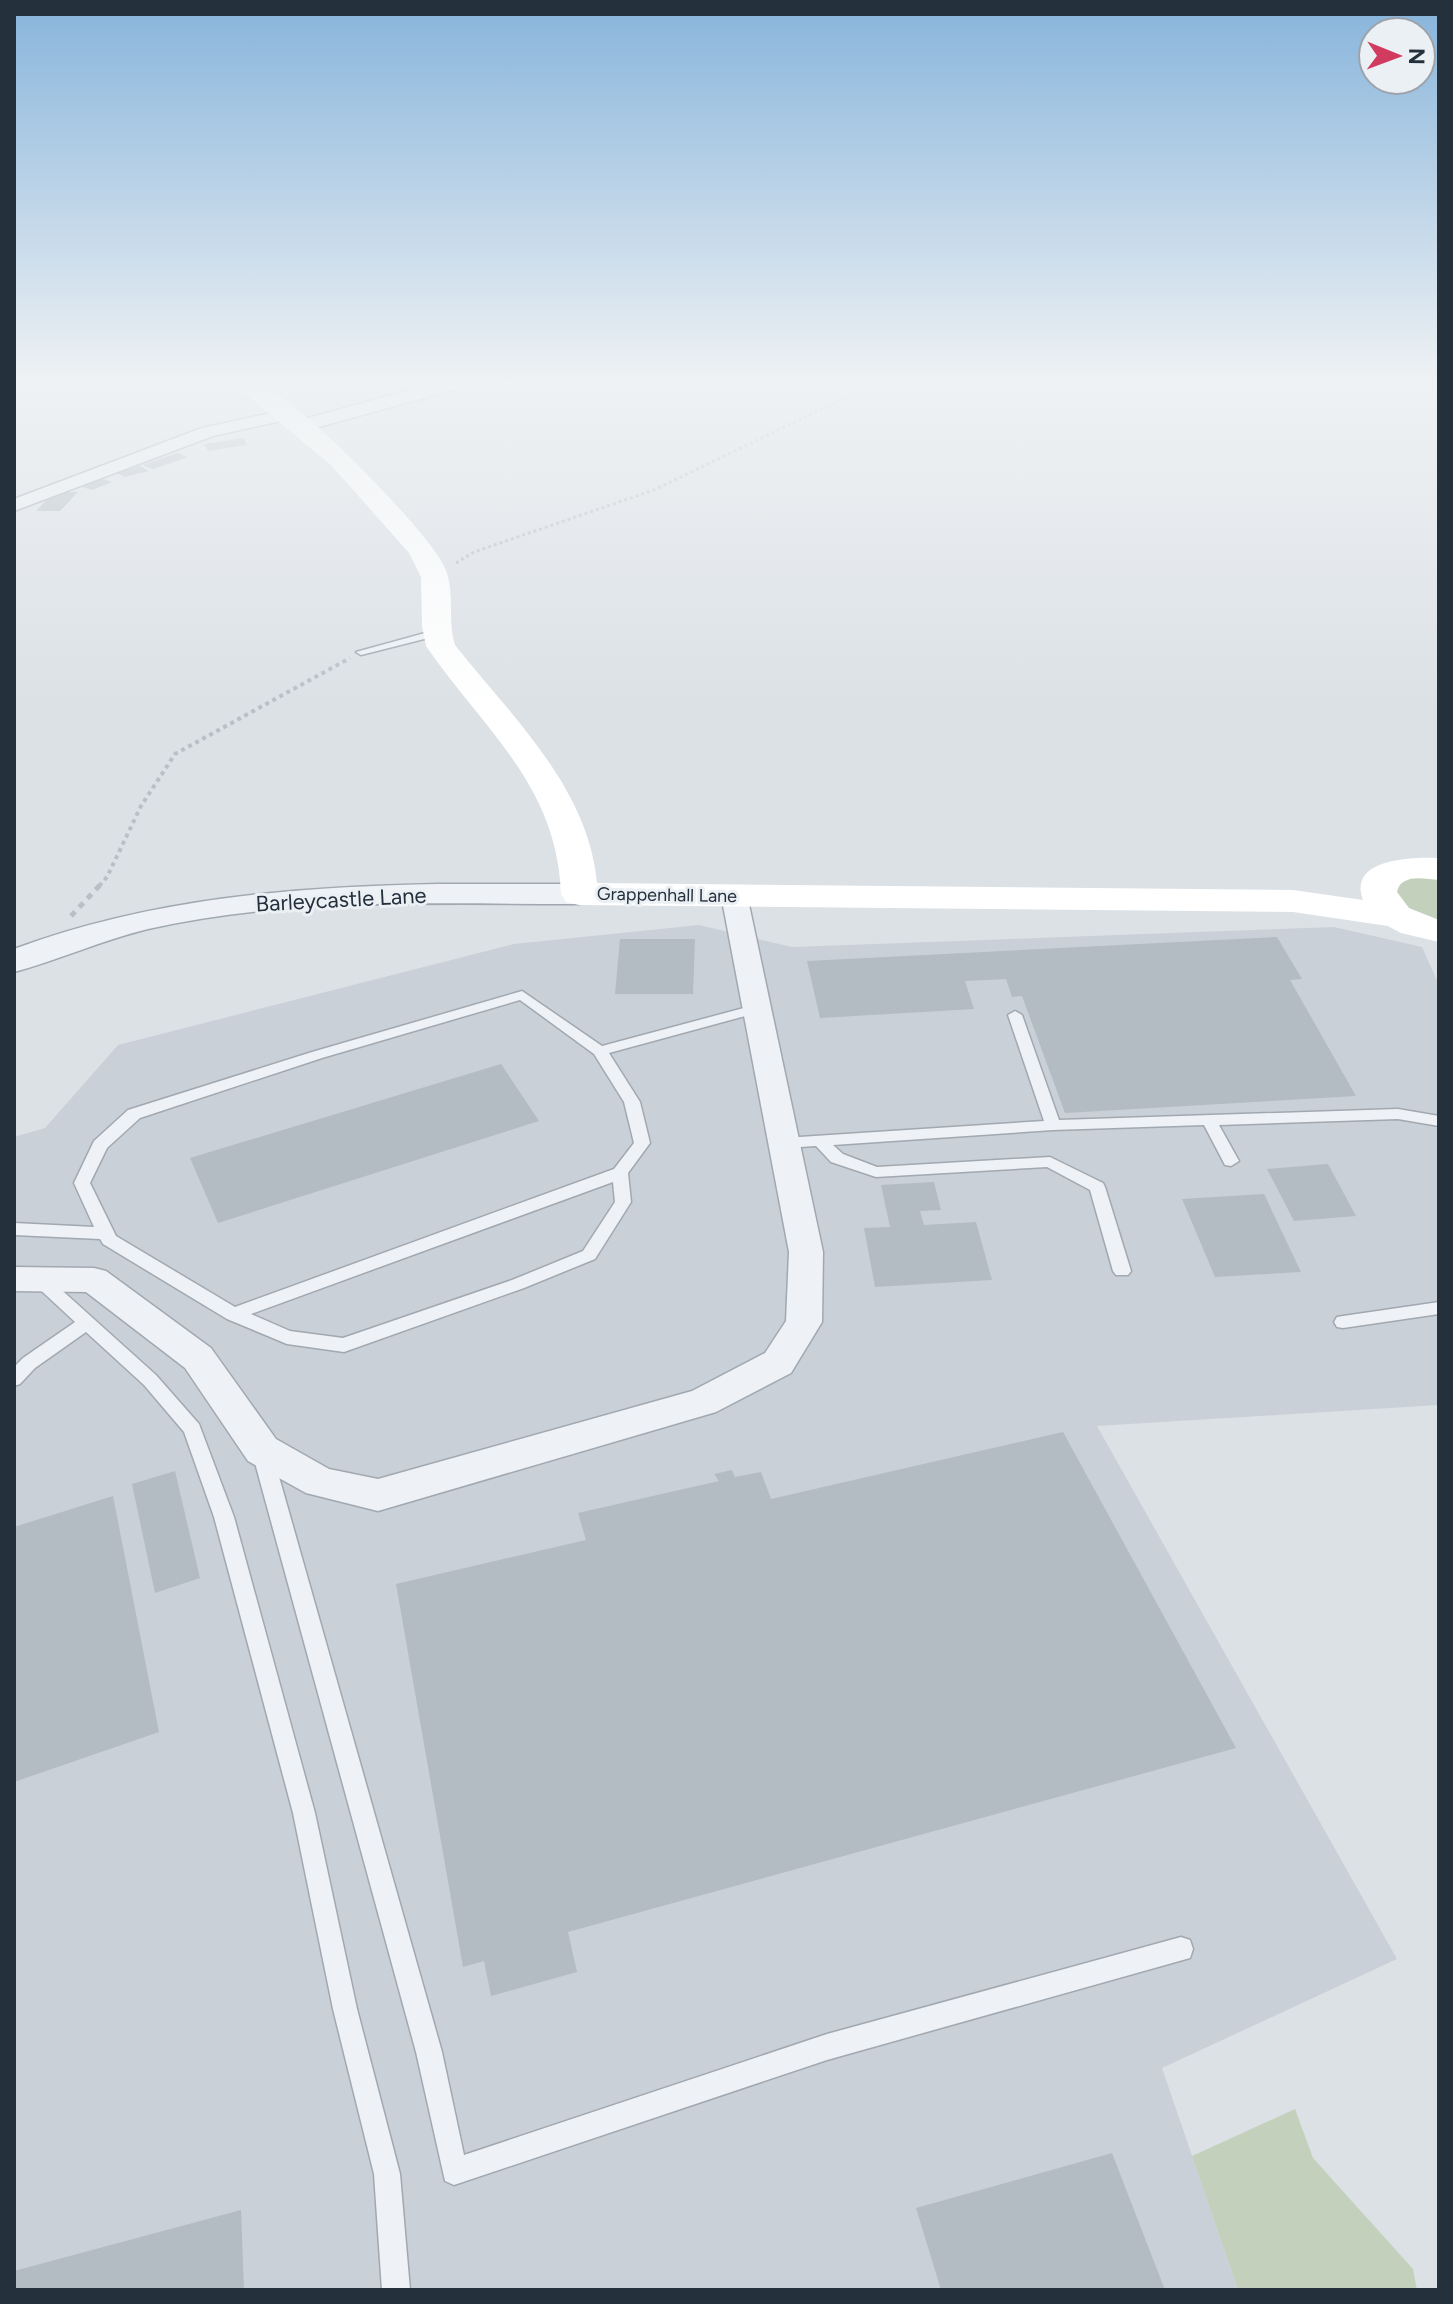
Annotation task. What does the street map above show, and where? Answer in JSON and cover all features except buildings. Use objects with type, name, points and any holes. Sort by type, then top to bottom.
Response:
[{"type":"main road","points":[[370,493],[419,548],[432,569],[436,580],[436,633]]},
{"type":"main road","name":"Grappenhall Lane","points":[[436,633],[454,664],[549,786],[562,808],[570,828],[579,894],[1386,901],[1437,932]]},
{"type":"main road","points":[[1386,901],[1382,878],[1408,868],[1439,869]]},
{"type":"street","points":[[14,505],[47,493]]},
{"type":"street","name":"Barleycastle Lane","points":[[27,956],[128,924],[269,900],[388,895],[579,894]]},
{"type":"street","points":[[26,1279],[94,1280],[198,1358],[262,1450],[320,1482],[378,1495],[703,1402],[778,1363],[804,1322],[806,1252],[734,895]]},
{"type":"lane","points":[[361,652],[436,633]]},
{"type":"lane","points":[[233,1314],[620,1173],[642,1143],[632,1102],[600,1051],[522,995],[317,1055],[134,1114],[100,1145],[82,1183],[109,1240],[233,1314],[287,1337],[344,1345],[518,1284],[589,1255],[623,1202],[620,1173]]},
{"type":"lane","points":[[600,1051],[755,1009]]},
{"type":"lane","points":[[1015,1015],[1053,1125]]},
{"type":"lane","points":[[784,1143],[1053,1125],[1398,1114],[1439,1121]]},
{"type":"lane","points":[[1210,1122],[1231,1161]]},
{"type":"lane","points":[[820,1141],[837,1158],[876,1172],[1050,1162],[1097,1187],[1122,1271]]},
{"type":"lane","points":[[14,1229],[106,1233]]},
{"type":"lane","points":[[26,1279],[87,1323],[150,1380],[192,1429],[224,1517],[304,1813],[345,2009],[387,2174],[396,2290]]},
{"type":"lane","points":[[1343,1322],[1439,1308]]},
{"type":"lane","points":[[14,1379],[29,1363],[87,1323]]},
{"type":"lane","points":[[262,1450],[429,2052],[454,2172],[827,2047],[1181,1949]]},
{"type":"path","points":[[432,569],[451,566],[474,552],[647,493]]},
{"type":"path","points":[[27,956],[107,877],[141,806],[175,754],[361,652]]},
{"type":"shaded area","points":[[699,925],[792,947],[1334,927],[1422,947],[1439,985],[1439,1405],[1097,1426],[1397,1959],[1162,2068],[1238,2290],[14,2290],[14,1137],[45,1128],[118,1045],[514,944]]},
{"type":"green space","points":[[1414,877],[1439,878],[1439,920],[1411,912],[1395,898],[1397,885]]},
{"type":"green space","points":[[1295,2109],[1313,2158],[1413,2269],[1417,2290],[1238,2290],[1192,2156]]}]
